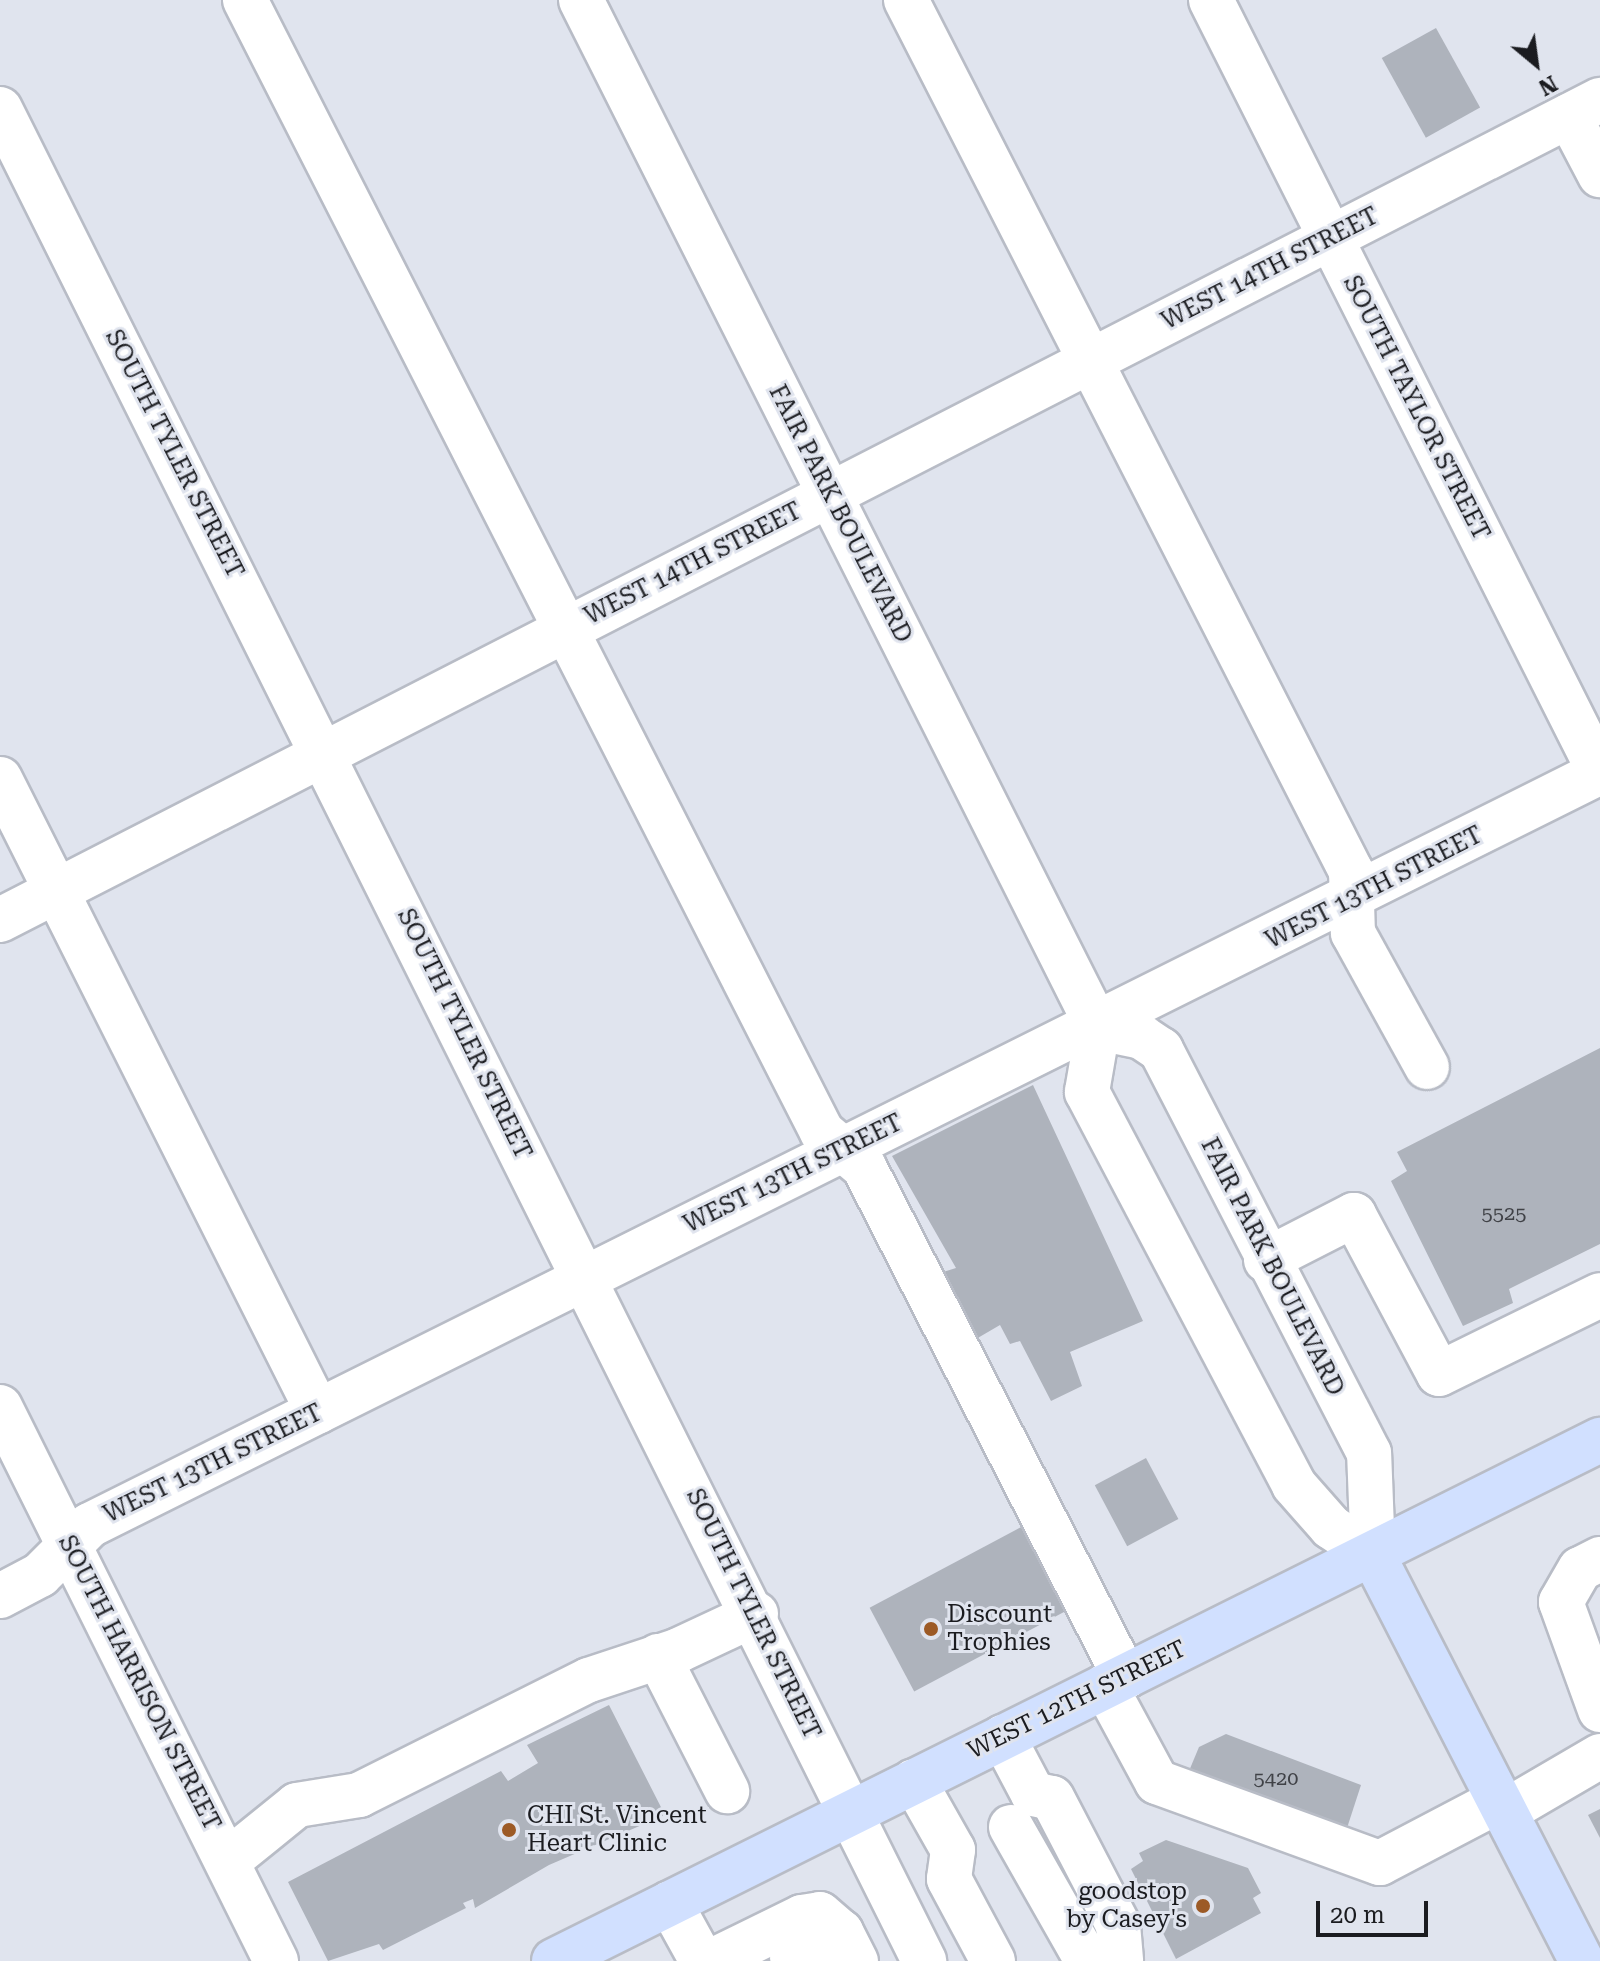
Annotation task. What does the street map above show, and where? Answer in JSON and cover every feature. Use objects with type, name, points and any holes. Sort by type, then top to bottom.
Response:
[{"type":"main road","name":"WEST 12TH STREET","points":[[554,1961],[1600,1440]]},
{"type":"main road","name":"FAIR PARK BOULEVARD","points":[[1373,1555],[1582,1961]]},
{"type":"street","points":[[245,0],[822,1132],[864,1167],[1115,1682],[1157,1782],[1380,1863],[1600,1756]]},
{"type":"street","name":"FAIR PARK BOULEVARD","points":[[581,0],[1098,1028],[1087,1092],[1294,1485],[1331,1527],[1373,1555]]},
{"type":"street","points":[[906,0],[1087,363],[1351,871],[1356,898],[1353,933],[1427,1067]]},
{"type":"street","name":"SOUTH TAYLOR STREET","points":[[1211,0],[1600,773]]},
{"type":"street","points":[[1584,108],[1600,175]]},
{"type":"street","name":"WEST 14TH STREET","points":[[0,920],[1584,108]]},
{"type":"street","name":"SOUTH TYLER STREET","points":[[0,109],[326,752],[582,1278],[756,1614],[924,1961]]},
{"type":"street","name":"WEST 13TH STREET","points":[[0,1596],[40,1575],[90,1525],[843,1149],[1098,1028],[1600,773]]},
{"type":"street","points":[[0,779],[59,890],[318,1412]]},
{"type":"street","name":"FAIR PARK BOULEVARD","points":[[1098,1028],[1142,1037],[1161,1050],[1266,1260],[1369,1453],[1373,1555]]},
{"type":"street","points":[[1266,1260],[1354,1215],[1439,1374],[1600,1295]]},
{"type":"street","name":"SOUTH HARRISON STREET","points":[[0,1407],[229,1860],[276,1961]]},
{"type":"street","points":[[1600,1559],[1580,1569],[1561,1602],[1600,1710]]},
{"type":"street","points":[[229,1860],[297,1805],[359,1795],[589,1680],[658,1656],[756,1614]]},
{"type":"street","points":[[658,1656],[727,1791]]},
{"type":"street","points":[[1003,1737],[1023,1801],[1087,1961]]},
{"type":"street","points":[[914,1781],[946,1837],[949,1879],[993,1961]]},
{"type":"street","points":[[946,1837],[1023,1801],[1052,1798],[1118,1925],[1121,1961]]},
{"type":"street","points":[[670,1903],[702,1961]]},
{"type":"street","points":[[712,1961],[802,1917],[820,1914],[849,1947]]},
{"type":"street","points":[[792,1957],[849,1947]]},
{"type":"building","points":[[1436,28],[1480,108],[1426,138],[1382,58]]},
{"type":"building","points":[[1600,1048],[1600,1244],[1509,1289],[1513,1303],[1463,1326],[1391,1181],[1407,1171],[1397,1152]]},
{"type":"building","points":[[1033,1085],[1143,1321],[1070,1352],[1082,1386],[1051,1401],[1020,1341],[1010,1344],[1000,1325],[976,1339],[940,1273],[956,1268],[892,1156]]},
{"type":"building","points":[[1146,1458],[1178,1519],[1127,1546],[1095,1485]]},
{"type":"building","points":[[1025,1525],[1070,1609],[914,1692],[870,1608]]},
{"type":"building","name":"CHI St. Vincent Heart Clinic","points":[[609,1705],[665,1815],[549,1865],[475,1908],[473,1899],[463,1903],[466,1908],[383,1950],[379,1944],[328,1961],[288,1882],[501,1771],[508,1781],[538,1763],[527,1745]]},
{"type":"building","points":[[1226,1734],[1361,1785],[1347,1828],[1189,1771],[1199,1747]]},
{"type":"building","points":[[1600,1809],[1600,1838],[1588,1815]]},
{"type":"building","name":"goodstop by Casey's","points":[[1166,1840],[1248,1868],[1261,1893],[1253,1898],[1261,1913],[1176,1959],[1131,1869],[1143,1861],[1139,1853]]},
{"type":"place","name":"Discount Trophies","points":[[931,1629]]},
{"type":"place","name":"CHI St. Vincent Heart Clinic","points":[[509,1830]]},
{"type":"place","name":"goodstop by Casey's","points":[[1203,1906]]}]
